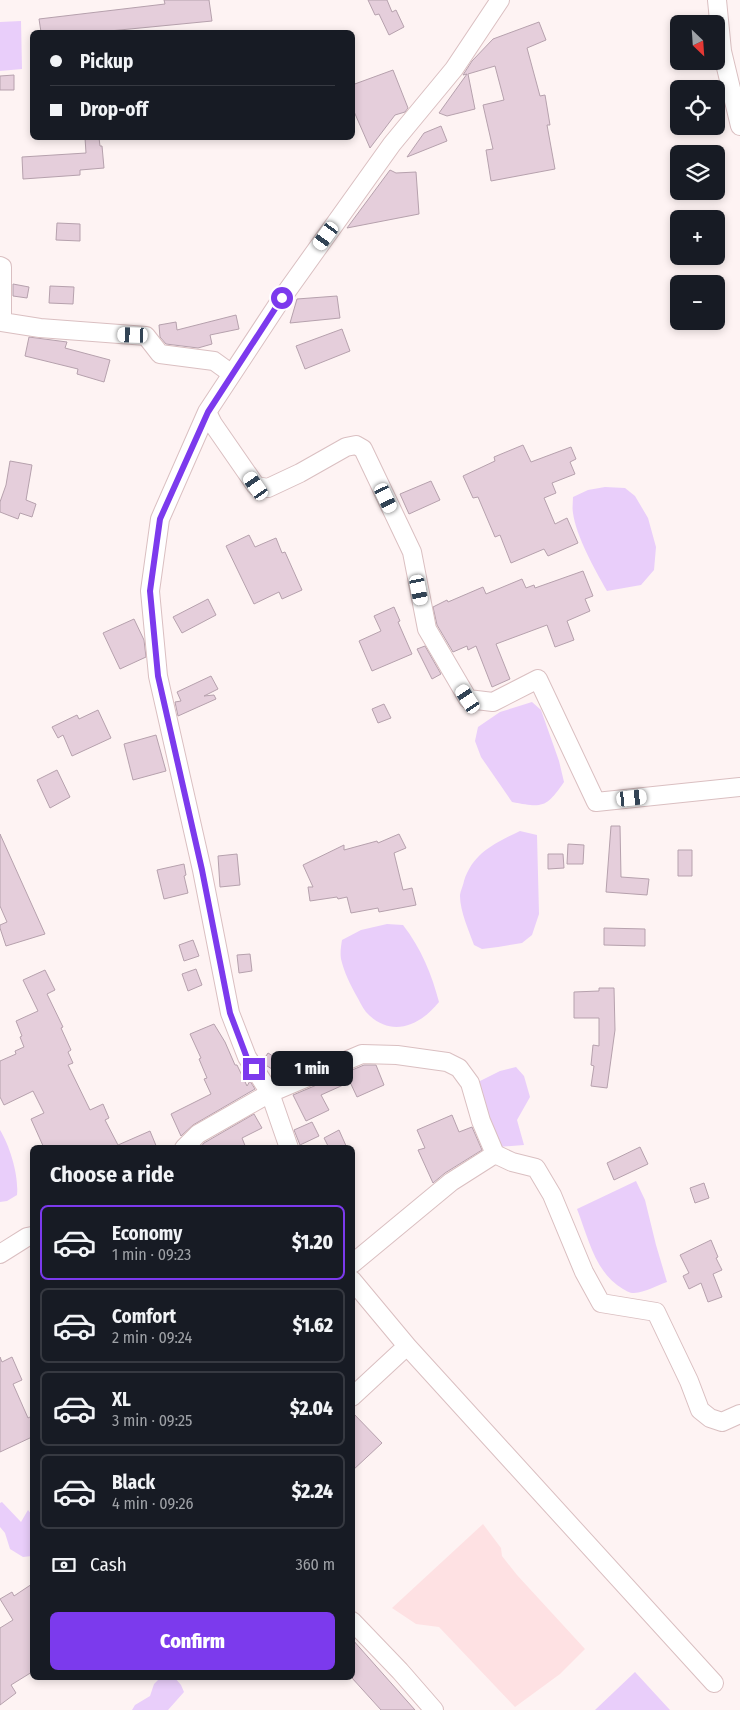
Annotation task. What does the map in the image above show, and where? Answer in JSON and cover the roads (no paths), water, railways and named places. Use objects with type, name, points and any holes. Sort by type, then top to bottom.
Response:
[{"type":"street","points":[[288,1145],[270,1093],[247,1058],[230,1013],[202,870],[158,676],[150,591],[160,519],[208,412],[232,374],[294,282],[392,144],[454,69],[500,0]]},
{"type":"street","points":[[717,0],[722,51],[740,126]]},
{"type":"street","points":[[0,266],[2,267],[2,322],[40,328],[146,336],[160,354],[214,361],[232,374]]},
{"type":"street","points":[[208,412],[213,424],[256,486],[268,488],[300,473],[346,447],[356,445],[363,449],[412,552],[427,629],[468,699],[493,702],[538,679],[596,802],[740,787]]},
{"type":"street","points":[[187,1145],[198,1134],[270,1093],[362,1054],[397,1054],[447,1062],[459,1068],[470,1083],[481,1121],[495,1154],[512,1162],[536,1168],[552,1195],[584,1272],[601,1303],[656,1312],[689,1381],[700,1410],[710,1418],[722,1422],[740,1414]]},
{"type":"street","points":[[355,1261],[450,1182],[495,1154]]},
{"type":"street","points":[[0,1254],[30,1237]]},
{"type":"street","points":[[355,1284],[407,1346],[714,1683]]},
{"type":"street","points":[[355,1394],[407,1346]]},
{"type":"street","points":[[355,1624],[434,1710]]}]
